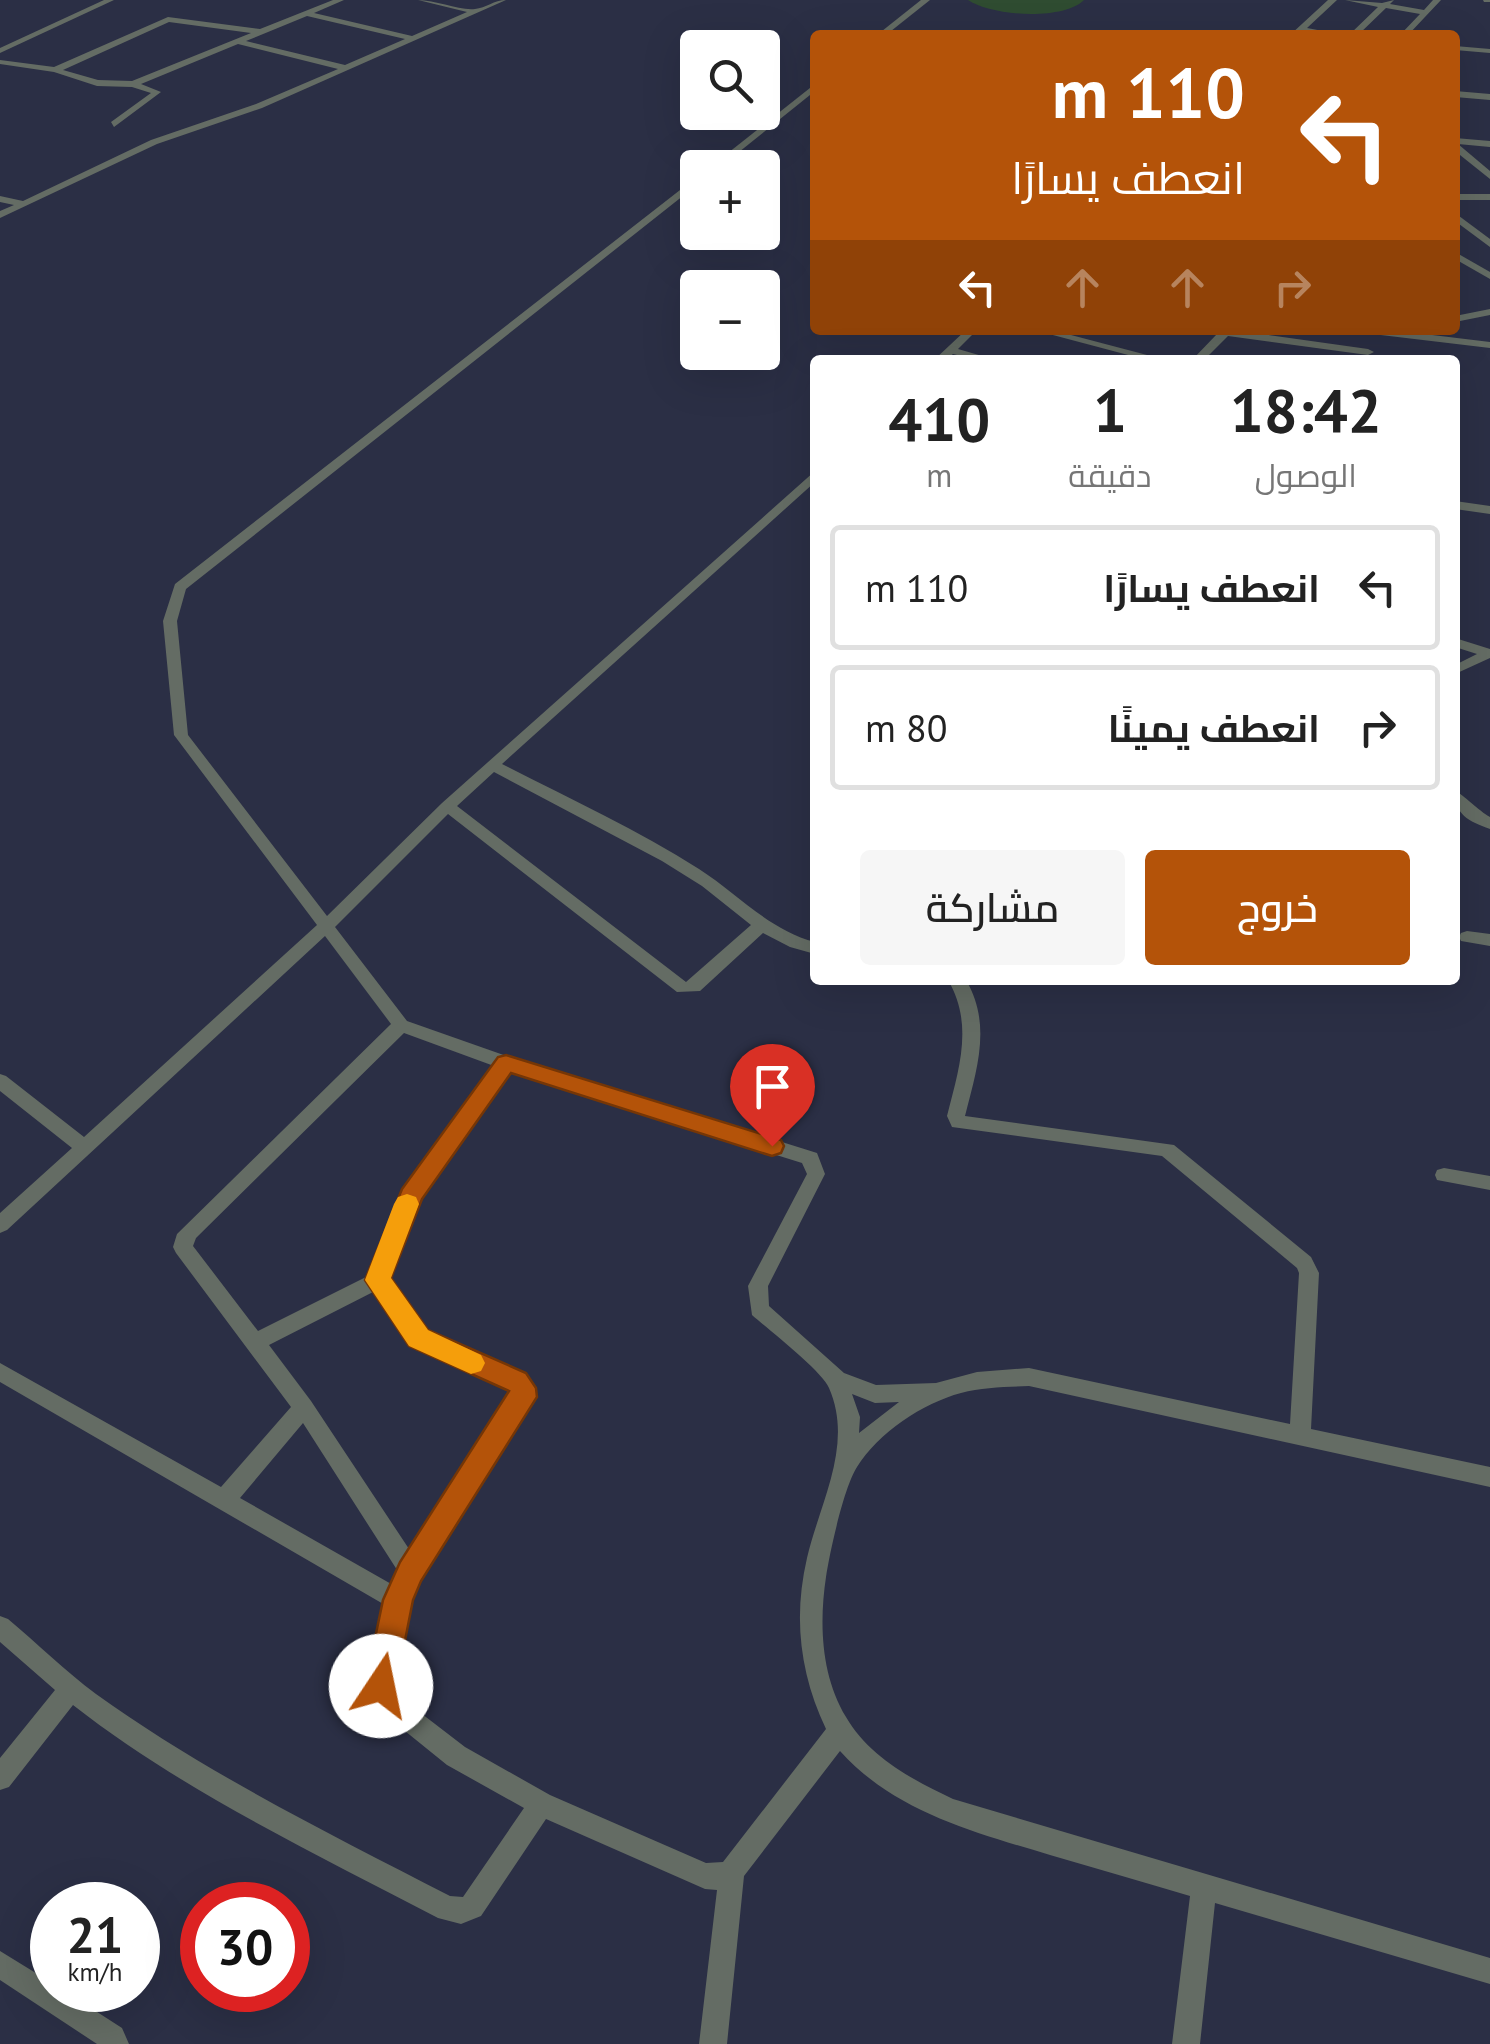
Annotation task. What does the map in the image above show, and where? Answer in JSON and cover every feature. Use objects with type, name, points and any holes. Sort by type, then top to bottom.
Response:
[{"type":"street","points":[[0,50],[110,0]]},
{"type":"street","points":[[134,84],[340,0]]},
{"type":"street","points":[[422,0],[475,12]]},
{"type":"street","points":[[0,214],[154,142],[259,106],[502,0]]},
{"type":"street","points":[[887,30],[926,0]]},
{"type":"street","points":[[1299,30],[1333,0]]},
{"type":"street","points":[[1349,0],[1388,3],[1424,12]]},
{"type":"street","points":[[1408,30],[1437,0]]},
{"type":"street","points":[[1358,30],[1388,3]]},
{"type":"street","points":[[306,14],[414,40]]},
{"type":"street","points":[[56,70],[168,19],[262,32]]},
{"type":"street","points":[[0,36],[23,40]]},
{"type":"street","points":[[238,42],[345,68]]},
{"type":"street","points":[[1460,48],[1490,50]]},
{"type":"street","points":[[0,62],[56,70],[97,83],[154,89],[156,96],[114,124]]},
{"type":"street","points":[[736,150],[810,91]]},
{"type":"street","points":[[1460,94],[1490,97]]},
{"type":"street","points":[[1460,143],[1490,144]]},
{"type":"street","points":[[1460,148],[1490,176]]},
{"type":"street","points":[[680,194],[180,587],[170,620],[182,735],[401,1025],[506,1063],[810,1158],[816,1174],[758,1286],[756,1298],[760,1309],[837,1379],[875,1394],[938,1392],[988,1378],[1029,1377],[1490,1477]]},
{"type":"street","points":[[1460,197],[1490,197]]},
{"type":"street","points":[[0,198],[24,204]]},
{"type":"street","points":[[1460,220],[1490,244]]},
{"type":"street","points":[[1460,258],[1490,276]]},
{"type":"street","points":[[1460,318],[1490,312]]},
{"type":"street","points":[[945,355],[966,335]]},
{"type":"street","points":[[1059,335],[1140,355]]},
{"type":"street","points":[[1203,355],[1224,335]]},
{"type":"street","points":[[1232,335],[1362,355]]},
{"type":"street","points":[[1420,335],[1490,345]]},
{"type":"street","points":[[950,350],[970,355]]},
{"type":"street","points":[[0,1225],[327,925],[447,806],[810,480]]},
{"type":"street","points":[[1460,506],[1490,510]]},
{"type":"street","points":[[1460,644],[1489,654]]},
{"type":"street","points":[[1460,668],[1489,654]]},
{"type":"street","points":[[494,766],[632,836],[698,876],[759,926],[790,944],[810,947]]},
{"type":"street","points":[[1460,802],[1490,824]]},
{"type":"street","points":[[447,806],[683,988],[694,987],[759,926]]},
{"type":"street","points":[[1466,936],[1490,940]]},
{"type":"street","points":[[960,985],[973,1006],[970,1057],[956,1116],[958,1122],[1167,1150],[1304,1262],[1310,1272],[1300,1438]]},
{"type":"street","points":[[401,1025],[184,1240],[183,1247],[304,1407],[410,1572]]},
{"type":"street","points":[[255,1342],[378,1280],[411,1196],[506,1063]]},
{"type":"street","points":[[0,1081],[84,1148]]},
{"type":"street","points":[[1444,1176],[1490,1183]]},
{"type":"street","points":[[378,1280],[418,1338],[517,1381],[523,1388],[523,1397],[410,1572],[398,1600],[381,1686],[387,1702],[456,1756],[541,1804],[705,1876],[719,1877],[732,1871],[840,1731]]},
{"type":"street","points":[[0,1372],[398,1600]]},
{"type":"street","points":[[837,1379],[850,1417],[848,1463],[811,1582],[812,1658],[822,1694],[840,1731],[897,1783],[961,1816],[1490,1971]]},
{"type":"street","points":[[848,1463],[887,1425],[938,1392]]},
{"type":"street","points":[[225,1499],[304,1407]]},
{"type":"street","points":[[0,1627],[114,1719],[282,1823],[447,1909],[460,1911],[472,1907],[541,1804]]},
{"type":"street","points":[[0,1778],[71,1688]]},
{"type":"street","points":[[712,2044],[732,1871]]},
{"type":"street","points":[[1186,2044],[1204,1890]]},
{"type":"street","points":[[0,1964],[112,2038],[114,2044]]},
{"type":"green space","points":[[968,0],[1084,0],[1060,11],[1027,14],[993,10]]},
{"type":"slow traffic","points":[[407,1204],[378,1280],[418,1338],[471,1363]]},
{"type":"route","points":[[381,1686],[398,1600],[410,1572],[523,1397],[523,1388],[517,1381],[438,1350],[418,1338],[378,1280],[411,1196],[506,1063],[772,1146]]}]
